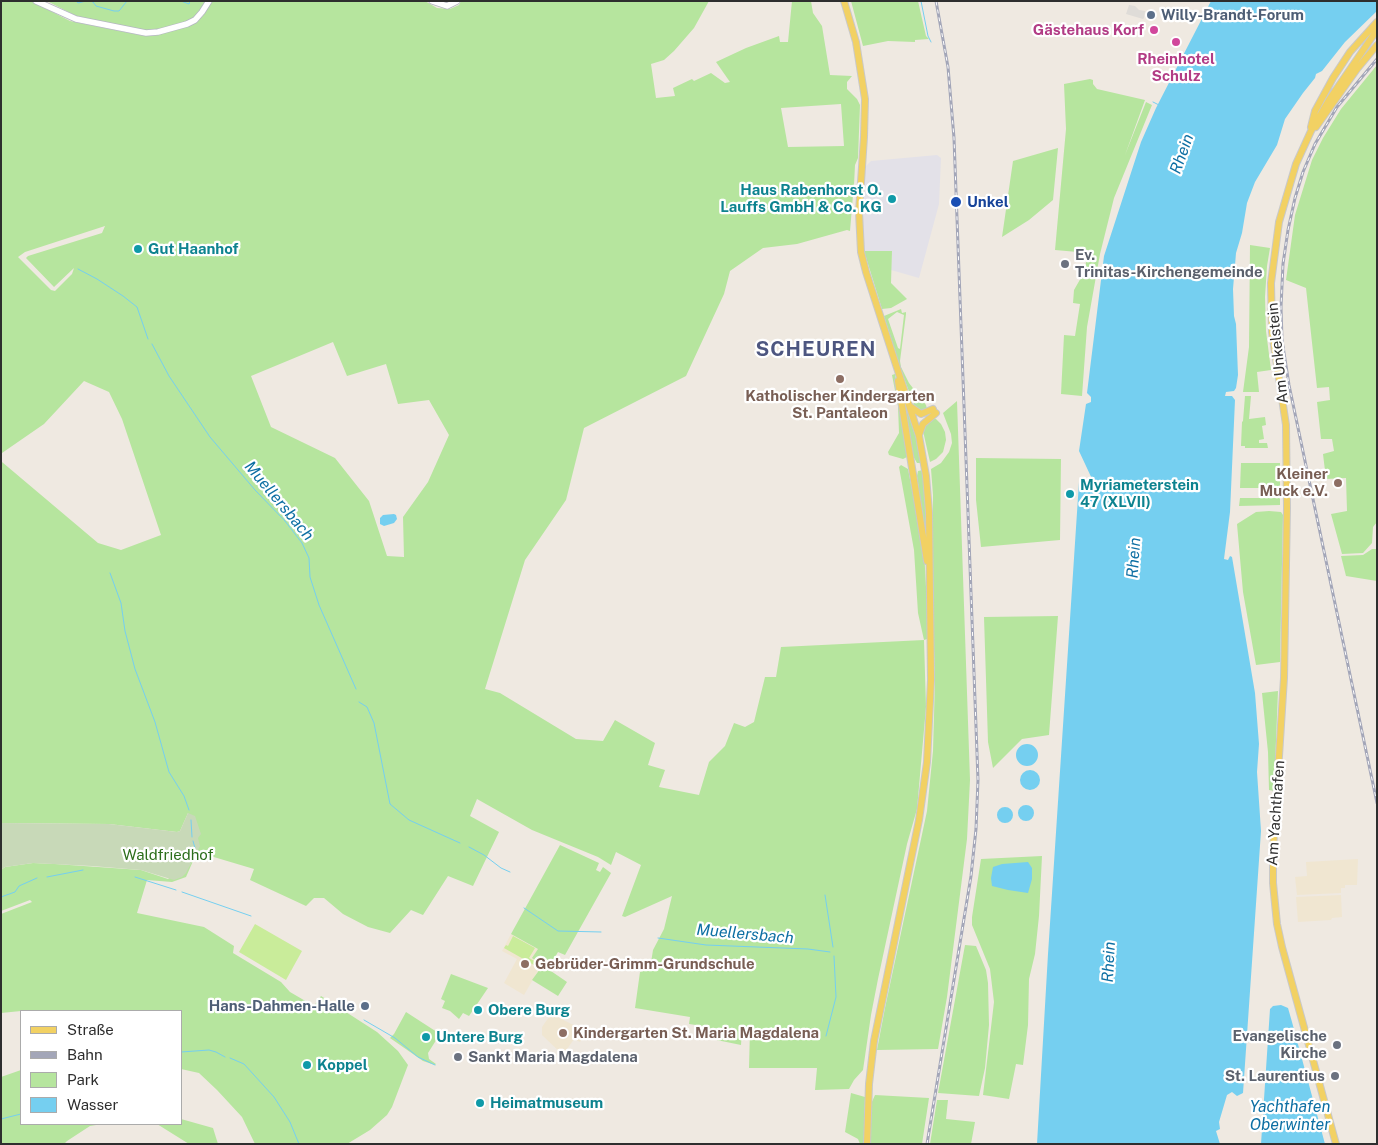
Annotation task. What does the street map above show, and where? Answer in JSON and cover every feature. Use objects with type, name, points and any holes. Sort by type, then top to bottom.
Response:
[{"type":"main road","points":[[36,1],[76,18],[146,33],[158,32],[187,24],[199,16],[209,1]]},
{"type":"main road","points":[[432,1],[447,6],[457,1]]},
{"type":"main road","points":[[844,1],[856,42],[864,99],[864,137],[859,203],[860,242],[866,272],[919,436],[929,500],[931,680],[927,762],[919,820],[874,1041],[869,1084],[867,1144]]},
{"type":"main road","points":[[1311,131],[1312,118],[1333,78],[1350,52],[1377,22]]},
{"type":"main road","points":[[1311,131],[1338,86],[1377,30]]},
{"type":"main road","points":[[1311,131],[1322,120],[1357,69],[1377,45]]},
{"type":"main road","name":"Am Unkelstein","points":[[1287,475],[1285,419],[1272,332],[1271,283],[1283,206],[1291,178],[1311,131]]},
{"type":"main road","points":[[898,368],[910,458],[927,565],[930,572]]},
{"type":"main road","points":[[910,406],[921,414],[935,411],[923,424],[919,436]]},
{"type":"main road","name":"Am Yachthafen","points":[[1287,475],[1284,662],[1273,850],[1273,883],[1277,924],[1282,948],[1336,1144]]},
{"type":"shaded area","points":[[1129,5],[1145,11],[1144,18],[1126,14]]},
{"type":"shaded area","points":[[937,155],[941,158],[939,204],[919,278],[891,270],[892,251],[864,251],[862,222],[866,166],[871,161]]},
{"type":"shaded area","points":[[1358,859],[1357,885],[1345,885],[1345,888],[1341,888],[1341,893],[1297,895],[1295,877],[1307,876],[1306,862]]},
{"type":"shaded area","points":[[1341,895],[1342,917],[1332,918],[1331,920],[1298,922],[1296,897]]},
{"type":"shaded area","name":"Gebrüder-Grimm-Grundschule","points":[[511,934],[538,949],[539,962],[536,966],[539,969],[524,995],[504,983],[517,959],[502,951]]},
{"type":"shaded area","name":"Kindergarten St. Maria Magdalena","points":[[551,1014],[586,1031],[580,1042],[574,1039],[563,1055],[542,1035],[542,1027]]},
{"type":"green space","points":[[1,1],[31,1],[70,21],[145,36],[158,35],[191,25],[202,17],[212,1],[425,1],[437,8],[450,9],[459,5],[461,1],[709,1],[694,28],[674,51],[664,60],[651,64],[656,98],[675,96],[673,88],[711,73],[725,83],[730,82],[716,62],[779,36],[780,42],[788,42],[792,1],[811,1],[813,13],[822,26],[830,75],[852,76],[847,82],[847,89],[860,105],[858,158],[855,165],[854,185],[848,185],[848,195],[853,195],[850,231],[847,230],[797,244],[763,248],[730,271],[724,294],[686,376],[584,428],[566,500],[525,560],[485,689],[500,693],[576,739],[603,741],[615,720],[655,743],[648,765],[665,770],[659,787],[699,795],[709,762],[725,746],[734,723],[745,727],[754,722],[765,677],[776,677],[781,647],[924,640],[926,707],[917,809],[907,844],[878,979],[863,1070],[849,1089],[815,1090],[817,1068],[749,1068],[750,1029],[742,1029],[741,1045],[702,1037],[703,1026],[689,1024],[690,1017],[635,1008],[640,972],[650,969],[653,950],[664,929],[672,896],[625,917],[622,916],[641,865],[616,852],[611,865],[598,857],[532,830],[477,799],[470,816],[499,832],[473,886],[448,876],[423,915],[411,910],[390,933],[368,927],[343,914],[324,898],[314,898],[306,906],[250,880],[254,869],[197,852],[186,877],[172,882],[147,880],[137,913],[204,927],[234,946],[233,953],[281,982],[290,992],[314,1006],[321,996],[377,1032],[398,1051],[408,1065],[392,1107],[387,1115],[370,1130],[347,1144],[255,1144],[242,1117],[217,1090],[199,1073],[182,1069],[182,1010],[20,1010],[1,1013],[1,914],[32,902],[30,900],[1,911],[1,870],[5,867],[33,863],[55,864],[141,870],[168,879],[192,860],[198,848],[188,813],[180,831],[177,832],[109,824],[1,823]],"holes":[[[841,104],[844,146],[788,147],[781,108]],[[105,226],[102,233],[26,258],[54,287],[74,268],[72,274],[55,291],[51,290],[18,257],[25,252]],[[333,342],[347,376],[386,364],[398,404],[429,400],[449,435],[428,482],[403,517],[404,557],[387,556],[369,501],[335,458],[271,427],[251,376]],[[84,381],[109,392],[122,419],[161,535],[121,550],[98,543],[2,462],[2,453],[44,424]]]},
{"type":"green space","points":[[47,1],[205,1],[200,12],[193,19],[163,29],[148,31],[78,17]]},
{"type":"green space","points":[[851,1],[918,1],[926,36],[929,39],[915,40],[915,42],[888,41],[863,46]]},
{"type":"green space","points":[[1377,65],[1377,522],[1373,527],[1372,543],[1363,553],[1342,554],[1331,514],[1347,511],[1346,478],[1326,479],[1323,454],[1334,451],[1332,439],[1321,439],[1317,402],[1330,400],[1329,387],[1317,388],[1306,288],[1286,280],[1295,215],[1312,160],[1341,109]]},
{"type":"green space","points":[[1093,80],[1093,84],[1097,89],[1145,100],[1125,155],[1146,102],[1152,105],[1114,198],[1100,254],[1087,327],[1082,396],[1061,394],[1064,335],[1075,336],[1080,304],[1073,303],[1074,290],[1082,276],[1089,253],[1055,250],[1066,129],[1064,84]]},
{"type":"green space","points":[[1058,148],[1053,200],[1029,220],[1002,237],[1013,161]]},
{"type":"green space","points":[[1250,245],[1270,248],[1265,297],[1266,331],[1271,370],[1257,372],[1259,392],[1243,392],[1249,347]]},
{"type":"green space","points":[[864,251],[892,251],[891,283],[907,299],[891,308],[882,309]]},
{"type":"green space","points":[[901,309],[902,313],[906,312],[900,361],[909,383],[926,405],[927,409],[922,412],[915,407],[902,373],[884,316]],"holes":[[[897,312],[904,315],[900,349],[888,319]]]},
{"type":"green space","points":[[895,374],[909,456],[903,459],[889,455],[888,452],[899,433],[898,406],[892,375]]},
{"type":"green space","points":[[1245,396],[1251,396],[1249,419],[1265,417],[1266,425],[1262,426],[1264,439],[1259,440],[1259,443],[1267,443],[1268,448],[1245,448],[1245,446],[1241,446]]},
{"type":"green space","points":[[903,398],[922,463],[917,463],[913,456]]},
{"type":"green space","points":[[957,401],[970,780],[967,839],[947,997],[938,1049],[877,1050],[927,811],[933,751],[935,680],[932,585],[933,495],[931,469],[941,463],[949,452],[952,443],[951,434],[943,413]]},
{"type":"green space","points":[[933,419],[936,419],[941,424],[946,440],[943,452],[930,462],[923,431],[925,426]]},
{"type":"green space","points":[[976,458],[1061,459],[1060,540],[981,547],[976,500]]},
{"type":"green space","points":[[1241,463],[1280,463],[1280,488],[1240,488]]},
{"type":"green space","points":[[901,465],[908,469],[924,550],[928,623],[927,639],[924,640],[918,613],[914,550],[899,467]]},
{"type":"green space","points":[[923,470],[927,503],[927,547],[917,476],[918,471]]},
{"type":"green space","points":[[1240,498],[1280,498],[1280,505],[1239,506]]},
{"type":"green space","points":[[1256,512],[1281,512],[1283,515],[1280,662],[1256,665],[1243,592],[1237,524]]},
{"type":"green space","points":[[1372,549],[1377,549],[1377,581],[1346,576],[1341,556],[1363,555]]},
{"type":"green space","points":[[1058,616],[1049,735],[1022,739],[993,768],[988,742],[984,617]]},
{"type":"green space","points":[[1278,691],[1274,791],[1269,790],[1268,752],[1262,693]]},
{"type":"green space","name":"Waldfriedhof","points":[[188,813],[195,816],[201,834],[198,838],[200,846],[186,873],[174,880],[141,870],[92,866],[33,863],[5,867],[1,870],[1,823],[109,824],[177,832],[180,831]]},
{"type":"green space","points":[[560,845],[599,863],[596,870],[600,872],[603,867],[611,873],[565,955],[558,952],[548,969],[567,982],[558,996],[532,980],[540,969],[536,966],[538,962],[532,958],[538,949],[511,934]]},
{"type":"green space","points":[[1042,856],[1039,916],[1035,954],[1029,979],[1028,1025],[1023,1065],[1016,1064],[1009,1099],[983,1095],[994,1002],[990,969],[972,925],[981,859]]},
{"type":"green space","points":[[255,924],[302,951],[286,980],[239,952]]},
{"type":"green space","points":[[513,936],[535,948],[529,958],[536,962],[534,965],[504,948],[506,945],[508,946]]},
{"type":"green space","points":[[965,945],[976,946],[986,970],[988,983],[989,1025],[985,1068],[979,1096],[938,1093]]},
{"type":"green space","points":[[451,974],[488,988],[469,1016],[463,1013],[459,1019],[450,1011],[442,1008],[445,1001],[441,999]]},
{"type":"green space","points":[[406,1012],[440,1034],[428,1053],[429,1059],[435,1065],[423,1061],[390,1038]]},
{"type":"green space","points":[[20,1070],[20,1125],[96,1125],[90,1126],[64,1144],[1,1144],[1,1077]]},
{"type":"green space","points":[[851,1093],[865,1097],[864,1144],[860,1144],[858,1139],[845,1132]]},
{"type":"green space","points":[[875,1095],[929,1098],[922,1144],[871,1144],[871,1104]]},
{"type":"green space","points":[[937,1100],[948,1100],[946,1119],[975,1122],[971,1144],[930,1144]]},
{"type":"green space","points":[[182,1119],[213,1128],[218,1144],[189,1144],[159,1125],[182,1125]]},
{"type":"water","name":"Rhein","points":[[1211,1],[1377,1],[1377,11],[1345,42],[1322,71],[1316,74],[1285,119],[1277,145],[1255,182],[1247,203],[1242,233],[1236,253],[1233,289],[1238,375],[1236,388],[1234,391],[1226,392],[1225,396],[1232,396],[1235,400],[1230,512],[1224,559],[1228,560],[1230,556],[1232,557],[1255,693],[1259,744],[1257,772],[1261,831],[1243,1093],[1237,1096],[1232,1092],[1227,1095],[1219,1122],[1220,1129],[1216,1131],[1220,1144],[1037,1144],[1079,482],[1082,478],[1088,484],[1093,481],[1079,451],[1086,404],[1091,402],[1091,397],[1087,393],[1104,256],[1141,142],[1156,108]]},
{"type":"water","points":[[394,514],[397,519],[394,523],[384,526],[380,524],[380,518],[383,515]]},
{"type":"water","points":[[1027,744],[1035,747],[1038,755],[1035,763],[1027,766],[1019,763],[1016,755],[1019,747]]},
{"type":"water","points":[[1026,770],[1034,770],[1040,776],[1040,784],[1034,790],[1026,790],[1020,784],[1020,776]]},
{"type":"water","points":[[1023,805],[1029,805],[1034,810],[1032,819],[1023,821],[1018,816],[1018,810]]},
{"type":"water","points":[[1002,807],[1008,807],[1013,812],[1011,821],[1002,823],[997,818],[997,812]]},
{"type":"water","points":[[1028,862],[1032,868],[1032,879],[1028,893],[992,886],[993,867],[1002,864]]},
{"type":"water","name":"Yachthafen Oberwinter","points":[[1281,1005],[1288,1008],[1325,1144],[1261,1144],[1270,1009],[1273,1006]]},
{"type":"waterway","points":[[76,1],[78,3],[86,1]]},
{"type":"waterway","points":[[91,1],[96,6],[114,11],[119,11],[127,1]]},
{"type":"waterway","points":[[132,1],[174,1]]},
{"type":"waterway","points":[[181,1],[189,4],[190,1]]},
{"type":"waterway","points":[[921,1],[931,42]]},
{"type":"waterway","points":[[1153,102],[1159,105]]},
{"type":"waterway","name":"Muellersbach","points":[[78,269],[97,279],[137,307],[148,339]]},
{"type":"waterway","name":"Muellersbach","points":[[152,344],[169,376],[210,437],[255,490],[285,521],[302,543],[309,558],[310,577],[319,605],[356,689]]},
{"type":"waterway","points":[[110,573],[121,603],[125,631],[135,669],[155,722],[169,772],[184,796],[189,810]]},
{"type":"waterway","name":"Muellersbach","points":[[359,702],[367,707],[374,723],[390,804],[409,820],[460,843]]},
{"type":"waterway","points":[[191,820],[192,837]]},
{"type":"waterway","points":[[193,841],[195,848]]},
{"type":"waterway","name":"Muellersbach","points":[[469,847],[510,872]]},
{"type":"waterway","points":[[47,877],[83,870]]},
{"type":"waterway","points":[[135,877],[176,890]]},
{"type":"waterway","points":[[1,897],[15,892],[19,886],[37,878]]},
{"type":"waterway","points":[[182,892],[251,916]]},
{"type":"waterway","points":[[825,895],[833,947]]},
{"type":"waterway","name":"Muellersbach","points":[[524,908],[558,931],[601,932]]},
{"type":"waterway","name":"Muellersbach","points":[[658,938],[706,945],[808,949],[830,952]]},
{"type":"waterway","name":"Muellersbach","points":[[826,1036],[836,997],[834,956]]},
{"type":"waterway","points":[[364,1020],[395,1038],[418,1057],[435,1065]]},
{"type":"waterway","points":[[182,1052],[209,1050],[225,1057]]},
{"type":"waterway","points":[[230,1058],[244,1064],[274,1097],[290,1122],[299,1144]]},
{"type":"waterway","points":[[1,1119],[20,1114]]},
{"type":"railway","points":[[927,1144],[971,876],[976,829],[978,780],[954,138],[948,67],[936,1]]},
{"type":"railway","points":[[1377,59],[1337,107],[1315,144],[1303,172],[1288,230],[1283,264],[1281,307],[1282,340],[1289,385],[1377,803]]},
{"type":"place","name":"Willy-Brandt-Forum","points":[[1151,15]]},
{"type":"place","name":"Gästehaus Korf","points":[[1154,30]]},
{"type":"place","name":"Rheinhotel Schulz","points":[[1176,42]]},
{"type":"place","name":"Haus Rabenhorst O. Lauffs GmbH & Co. KG","points":[[892,199]]},
{"type":"place","name":"Unkel","points":[[956,202]]},
{"type":"place","name":"Gut Haanhof","points":[[138,249]]},
{"type":"place","name":"Ev. Trinitas-Kirchengemeinde","points":[[1065,264]]},
{"type":"place","name":"Katholischer Kindergarten St. Pantaleon","points":[[840,379]]},
{"type":"place","name":"Kleiner Muck e.V.","points":[[1338,483]]},
{"type":"place","name":"Myriameterstein 47 (XLVII)","points":[[1070,494]]},
{"type":"place","name":"Gebrüder-Grimm-Grundschule","points":[[525,964]]},
{"type":"place","name":"Hans-Dahmen-Halle","points":[[365,1006]]},
{"type":"place","name":"Obere Burg","points":[[478,1010]]},
{"type":"place","name":"Kindergarten St. Maria Magdalena","points":[[563,1033]]},
{"type":"place","name":"Untere Burg","points":[[426,1037]]},
{"type":"place","name":"Evangelische Kirche","points":[[1337,1045]]},
{"type":"place","name":"Sankt Maria Magdalena","points":[[458,1057]]},
{"type":"place","name":"Koppel","points":[[307,1065]]},
{"type":"place","name":"St. Laurentius","points":[[1335,1076]]},
{"type":"place","name":"Heimatmuseum","points":[[480,1103]]},
{"type":"district","name":"SCHEUREN","points":[[816,350]]}]
